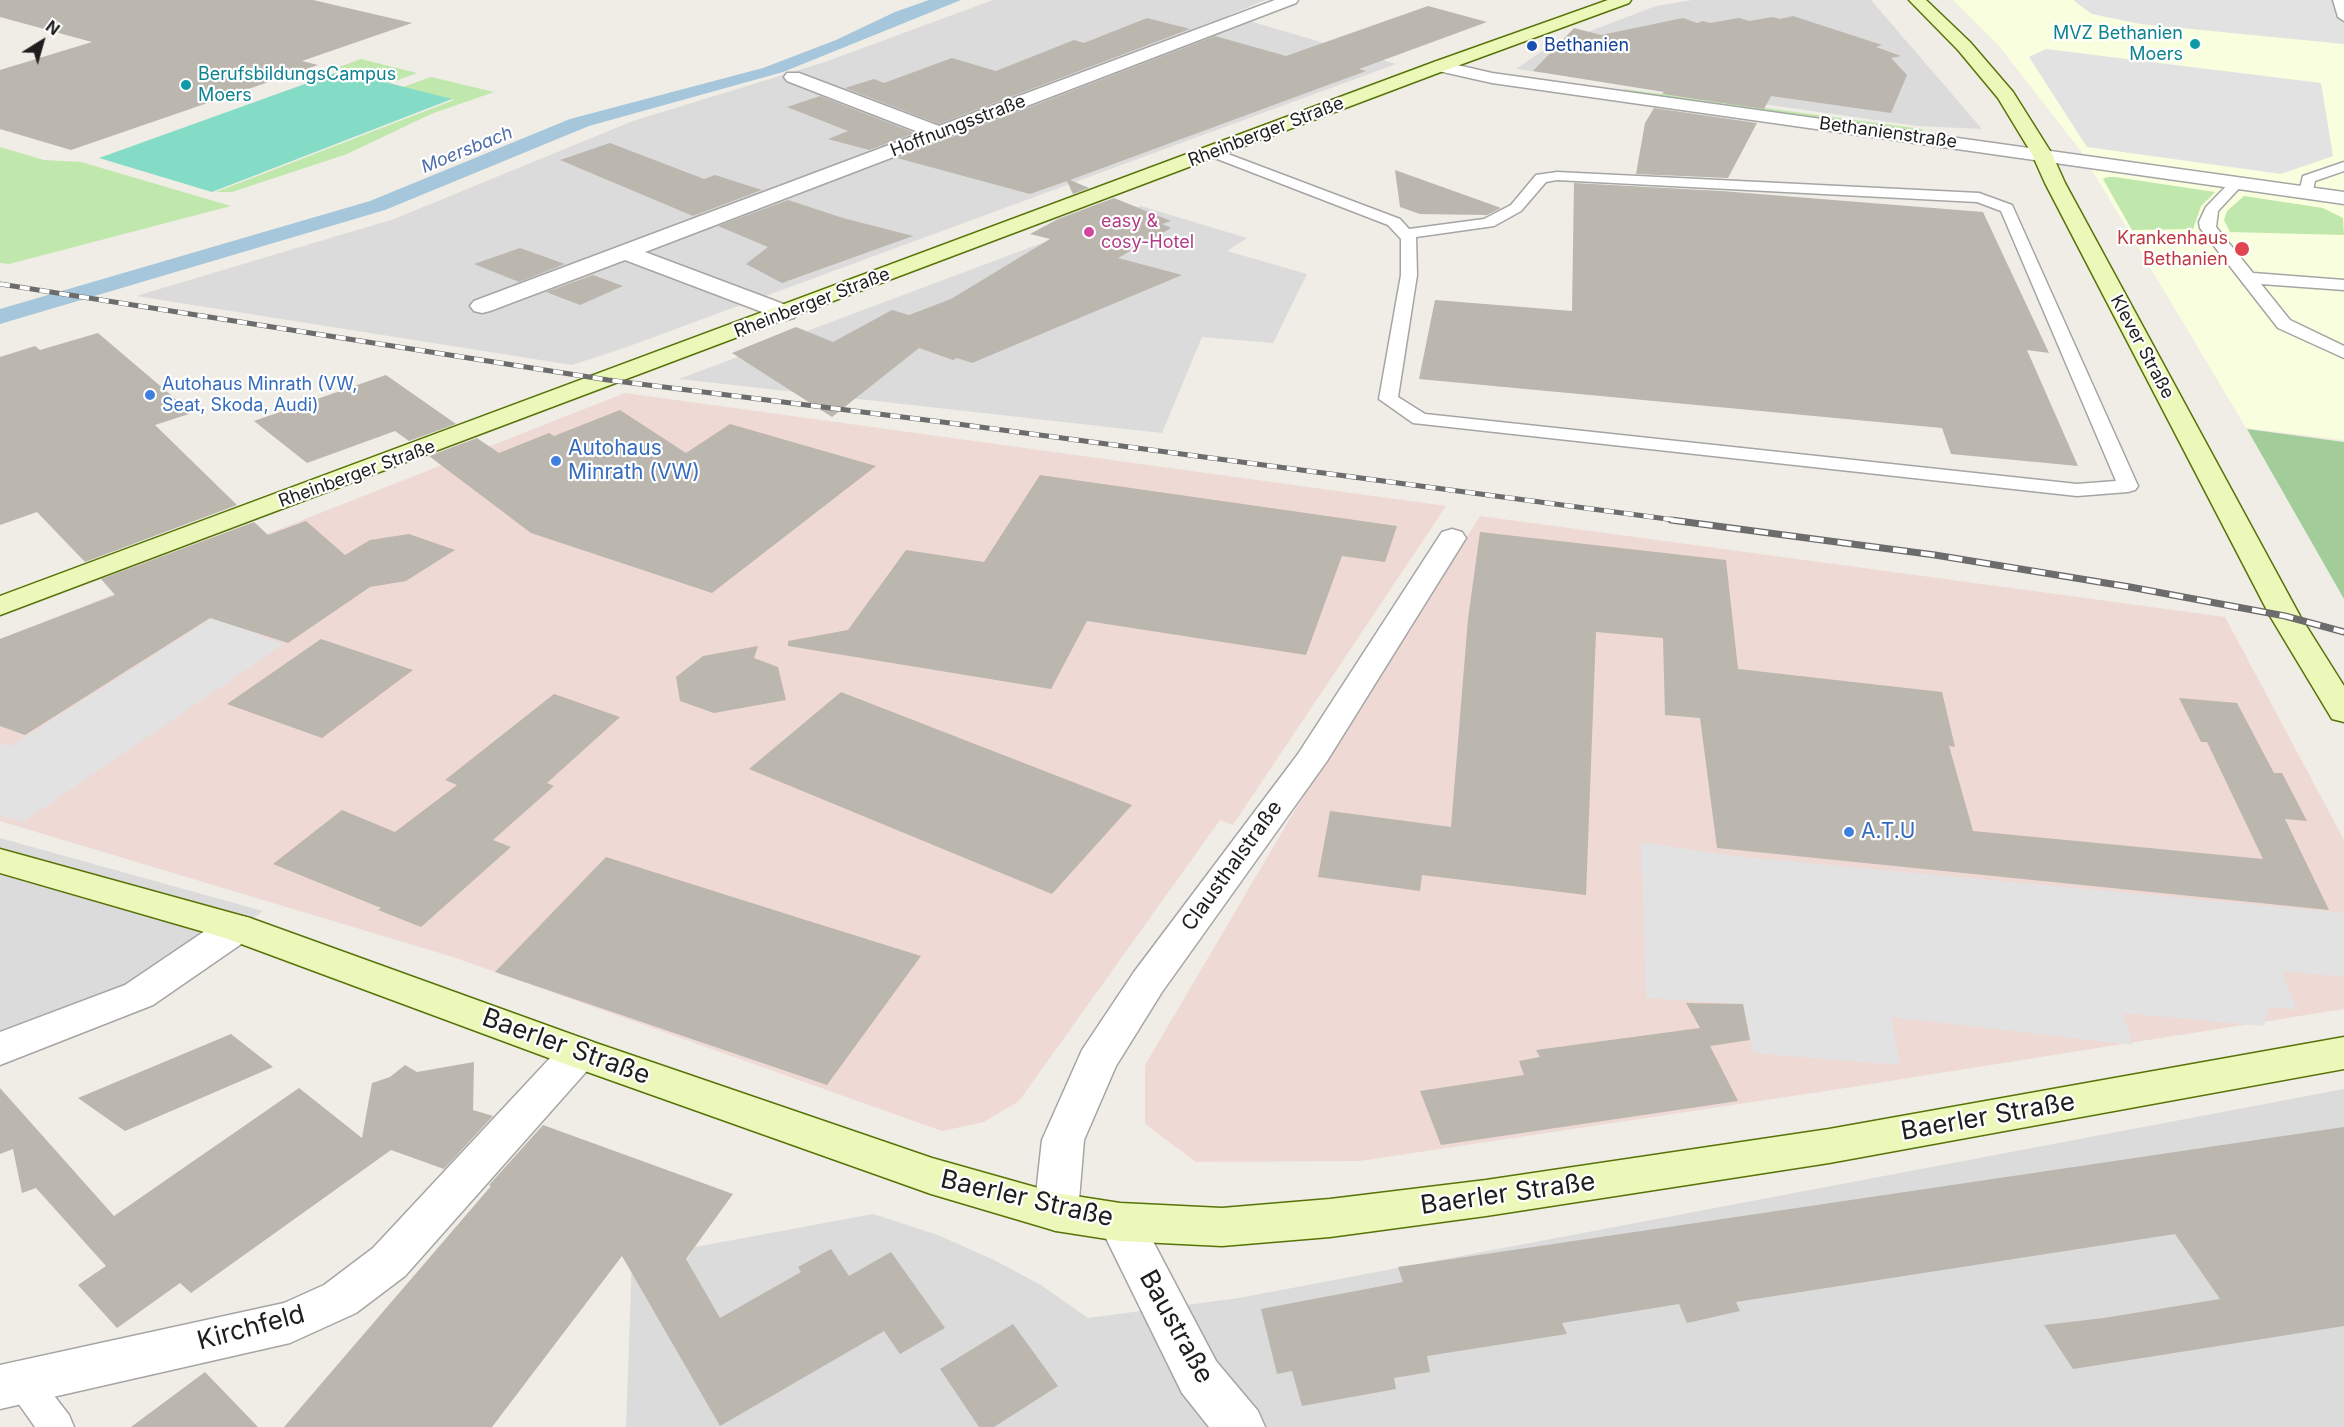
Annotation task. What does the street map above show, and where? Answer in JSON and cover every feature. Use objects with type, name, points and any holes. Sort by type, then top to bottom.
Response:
[{"type":"main road","name":"Rheinberger Straße","points":[[0,606],[1440,66],[1623,0]]},
{"type":"main road","name":"Klever Straße","points":[[1917,0],[1964,46],[2006,96],[2042,154],[2060,194],[2285,616],[2344,712]]},
{"type":"main road","name":"Baerler Straße","points":[[0,861],[237,928],[579,1053],[931,1176],[1056,1212],[1120,1222],[1222,1227],[1330,1218],[1486,1198],[1829,1146],[2344,1053]]},
{"type":"street","name":"Hoffnungsstraße","points":[[482,306],[1290,0]]},
{"type":"street","name":"Bethanienstraße","points":[[1440,66],[1492,78],[2342,197]]},
{"type":"street","points":[[793,77],[939,133]]},
{"type":"street","points":[[625,252],[786,313]]},
{"type":"street","name":"Clausthalstraße","points":[[1056,1212],[1063,1140],[1097,1061],[1148,982],[1310,761],[1452,538]]},
{"type":"street","points":[[0,1049],[139,994],[237,928]]},
{"type":"street","name":"Kirchfeld","points":[[11,1384],[290,1322],[340,1299],[389,1262],[579,1053]]},
{"type":"street","name":"Baustraße","points":[[1120,1222],[1199,1377],[1240,1427]]},
{"type":"lane","points":[[2339,0],[2344,17]]},
{"type":"lane","points":[[1212,152],[1394,222],[1405,234],[1410,239],[1408,275],[1388,399],[1420,419],[2077,490],[2128,486],[2007,208],[1979,198],[1557,176],[1541,178],[1516,208],[1488,223],[1405,234]]},
{"type":"lane","points":[[2307,192],[2308,178],[2344,165]]},
{"type":"lane","points":[[2238,182],[2211,210],[2207,222],[2218,242],[2284,324],[2344,353]]},
{"type":"lane","points":[[2246,278],[2344,285]]},
{"type":"lane","points":[[11,1384],[56,1427]]},
{"type":"shaded area","points":[[993,0],[1266,0],[1229,15],[1396,64],[624,348],[572,365],[136,296],[394,219],[633,121],[825,62]]},
{"type":"shaded area","points":[[1692,0],[1871,0],[1982,129],[1918,126],[1516,69],[1548,47],[1656,6]]},
{"type":"shaded area","name":"Krankenhaus Bethanien","points":[[1953,0],[2344,0],[2344,440],[2246,428],[2080,150],[1999,46]]},
{"type":"shaded area","points":[[2073,0],[2344,0],[2344,44],[2140,24],[2092,14]]},
{"type":"shaded area","points":[[2046,49],[2321,83],[2333,156],[2281,174],[2087,147],[2029,57]]},
{"type":"shaded area","points":[[1141,206],[1247,238],[1227,251],[1307,274],[1273,343],[1202,337],[1162,433],[679,379]]},
{"type":"shaded area","points":[[625,393],[1446,506],[1233,825],[1220,820],[1019,1101],[984,1122],[942,1131],[453,957],[0,821],[0,639]]},
{"type":"shaded area","points":[[1480,516],[2225,617],[2344,840],[2344,1009],[1839,1089],[1360,1161],[1196,1162],[1145,1124],[1145,1065],[1295,810]]},
{"type":"shaded area","points":[[307,601],[257,635],[284,644],[23,822],[0,816],[0,742],[11,746],[225,610]]},
{"type":"shaded area","points":[[0,838],[263,911],[131,1010],[0,1064]]},
{"type":"shaded area","points":[[1641,842],[1733,856],[2344,913],[2344,977],[2282,971],[2297,1010],[2269,1007],[2264,1026],[2123,1013],[2133,1045],[1891,1017],[1900,1065],[1753,1053],[1743,1004],[1646,998]]},
{"type":"shaded area","points":[[2344,1089],[2344,1427],[626,1427],[632,1258],[684,1263],[695,1247],[873,1214],[938,1235],[996,1261],[1041,1285],[1088,1318],[1239,1298]]},
{"type":"green space","points":[[361,59],[417,73],[390,83],[334,69]]},
{"type":"green space","points":[[341,71],[452,99],[212,192],[99,158]]},
{"type":"green space","points":[[431,77],[494,92],[431,114],[347,154],[232,192],[216,192],[454,100],[403,87]]},
{"type":"green space","points":[[1624,89],[1922,129],[1923,134],[1622,91]]},
{"type":"green space","points":[[0,147],[44,160],[81,162],[231,206],[9,264],[0,263]]},
{"type":"green space","points":[[2107,177],[2215,192],[2201,206],[2193,229],[2132,230],[2103,179]]},
{"type":"green space","points":[[2244,196],[2323,208],[2343,218],[2344,235],[2230,232],[2224,220],[2227,211]]},
{"type":"green space","points":[[2247,429],[2344,442],[2344,599]]},
{"type":"water","name":"Moersbach","points":[[929,0],[961,0],[783,72],[589,126],[385,210],[0,324],[0,309],[370,201],[570,119],[763,68]]},
{"type":"building","name":"BerufsbildungsCampus Moers","points":[[0,0],[313,0],[412,23],[302,61],[318,65],[71,150],[0,129],[0,70],[92,42],[0,17]]},
{"type":"building","points":[[1428,6],[1487,22],[1359,69],[1366,71],[1070,180],[1089,188],[1073,194],[1067,181],[1030,194],[897,158],[1215,36],[1286,56]]},
{"type":"building","points":[[1793,16],[1882,45],[1876,47],[1901,56],[1891,58],[1907,75],[1891,113],[1771,96],[1764,109],[1533,71],[1574,28],[1601,35],[1683,18],[1697,23],[1703,21],[1710,23],[1739,18],[1749,21]]},
{"type":"building","points":[[1147,18],[1190,29],[939,124],[845,88],[874,79],[884,83],[952,58],[996,71],[1074,40],[1084,43]]},
{"type":"building","points":[[820,96],[915,133],[869,150],[828,139],[848,131],[787,107]]},
{"type":"building","points":[[1654,108],[1757,123],[1728,178],[1636,174],[1645,123]]},
{"type":"building","points":[[610,143],[704,179],[715,175],[762,190],[693,216],[560,160]]},
{"type":"building","points":[[1395,170],[1501,208],[1487,215],[1420,214],[1400,207]]},
{"type":"building","points":[[1574,183],[1721,191],[1983,212],[2049,353],[2027,350],[2078,466],[1951,454],[1942,428],[1419,379],[1435,300],[1572,311]]},
{"type":"building","points":[[1114,198],[1171,221],[1162,224],[1171,228],[1118,258],[1182,275],[972,363],[957,358],[953,360],[919,348],[832,417],[732,353],[796,327],[833,342],[892,310],[909,315],[951,299],[1050,239],[1030,234],[1058,219]]},
{"type":"building","points":[[788,200],[843,218],[913,236],[782,283],[746,264],[768,247],[718,226]]},
{"type":"building","points":[[520,248],[565,264],[519,282],[474,264]]},
{"type":"building","points":[[593,275],[623,286],[580,305],[546,292]]},
{"type":"building","points":[[98,333],[192,413],[155,425],[237,505],[85,562],[37,512],[0,525],[0,357],[35,346],[40,350]]},
{"type":"building","points":[[386,375],[456,424],[409,441],[395,431],[307,463],[254,421]]},
{"type":"building","points":[[620,410],[686,453],[730,424],[876,466],[712,593],[531,533],[429,456],[477,438],[499,453],[549,433],[554,436]]},
{"type":"building","points":[[1040,475],[1397,526],[1385,562],[1342,556],[1306,655],[1087,621],[1051,689],[788,646],[788,641],[848,630],[906,550],[984,562]]},
{"type":"building","points":[[306,521],[345,555],[370,540],[409,534],[455,550],[406,581],[370,587],[288,643],[210,618],[25,735],[0,726],[0,639],[115,595],[101,579],[254,522],[268,535]]},
{"type":"building","points":[[1480,532],[1726,560],[1738,669],[1942,692],[1955,747],[1949,746],[1973,831],[2263,859],[2207,742],[2201,742],[2179,698],[2237,703],[2274,773],[2282,773],[2307,821],[2285,819],[2329,910],[1717,848],[1700,718],[1665,715],[1663,638],[1596,632],[1586,895],[1422,875],[1420,891],[1318,877],[1330,811],[1451,827],[1468,619]]},
{"type":"building","points":[[321,639],[413,670],[322,738],[227,704]]},
{"type":"building","points":[[758,646],[754,658],[778,667],[786,700],[714,713],[680,701],[676,677],[703,656]]},
{"type":"building","points":[[841,692],[1132,805],[1052,894],[749,769]]},
{"type":"building","points":[[554,694],[620,717],[547,783],[554,786],[493,840],[511,847],[421,927],[378,910],[381,908],[273,864],[342,810],[395,832],[457,785],[445,780]]},
{"type":"building","points":[[606,857],[921,956],[827,1085],[495,972]]},
{"type":"building","points":[[1686,1003],[1743,1004],[1750,1040],[1710,1046],[1738,1101],[1441,1145],[1420,1091],[1524,1075],[1519,1061],[1540,1057],[1536,1050],[1700,1028]]},
{"type":"building","points":[[231,1034],[273,1067],[125,1131],[78,1098]]},
{"type":"building","points":[[474,1062],[473,1110],[493,1116],[444,1169],[391,1150],[191,1293],[180,1283],[117,1328],[78,1285],[106,1266],[36,1188],[22,1193],[13,1149],[0,1154],[0,1088],[114,1216],[299,1088],[362,1138],[372,1083],[390,1077],[405,1065],[417,1072]]},
{"type":"building","points":[[543,1125],[733,1194],[686,1259],[720,1318],[801,1272],[798,1267],[831,1249],[849,1276],[891,1252],[945,1328],[900,1354],[884,1331],[720,1426],[622,1256],[492,1427],[284,1427],[491,1186],[489,1185]]},
{"type":"building","points":[[2344,1127],[2344,1326],[2073,1369],[2044,1325],[2104,1318],[2220,1299],[2175,1234],[1736,1302],[1740,1311],[1687,1323],[1679,1304],[1562,1323],[1567,1334],[1427,1356],[1430,1372],[1394,1378],[1396,1389],[1302,1406],[1292,1371],[1277,1374],[1261,1309],[1403,1282],[1398,1267]]},
{"type":"building","points":[[1013,1324],[1058,1386],[994,1427],[979,1427],[940,1369]]},
{"type":"building","points":[[205,1372],[258,1427],[131,1427]]},
{"type":"railway","points":[[0,284],[608,380],[950,423],[1682,521]]},
{"type":"railway","points":[[1671,520],[1935,555],[2130,587],[2285,616],[2344,632]]},
{"type":"place","name":"MVZ Bethanien Moers","points":[[2195,44]]},
{"type":"place","name":"Bethanien","points":[[1532,46]]},
{"type":"place","name":"BerufsbildungsCampus Moers","points":[[186,85]]},
{"type":"place","name":"easy & cosy-Hotel","points":[[1089,232]]},
{"type":"place","name":"Krankenhaus Bethanien","points":[[2242,249]]},
{"type":"place","name":"Autohaus Minrath (VW, Seat, Skoda, Audi)","points":[[150,395]]},
{"type":"place","name":"Autohaus Minrath (VW)","points":[[556,461]]},
{"type":"place","name":"A.T.U","points":[[1849,832]]}]
